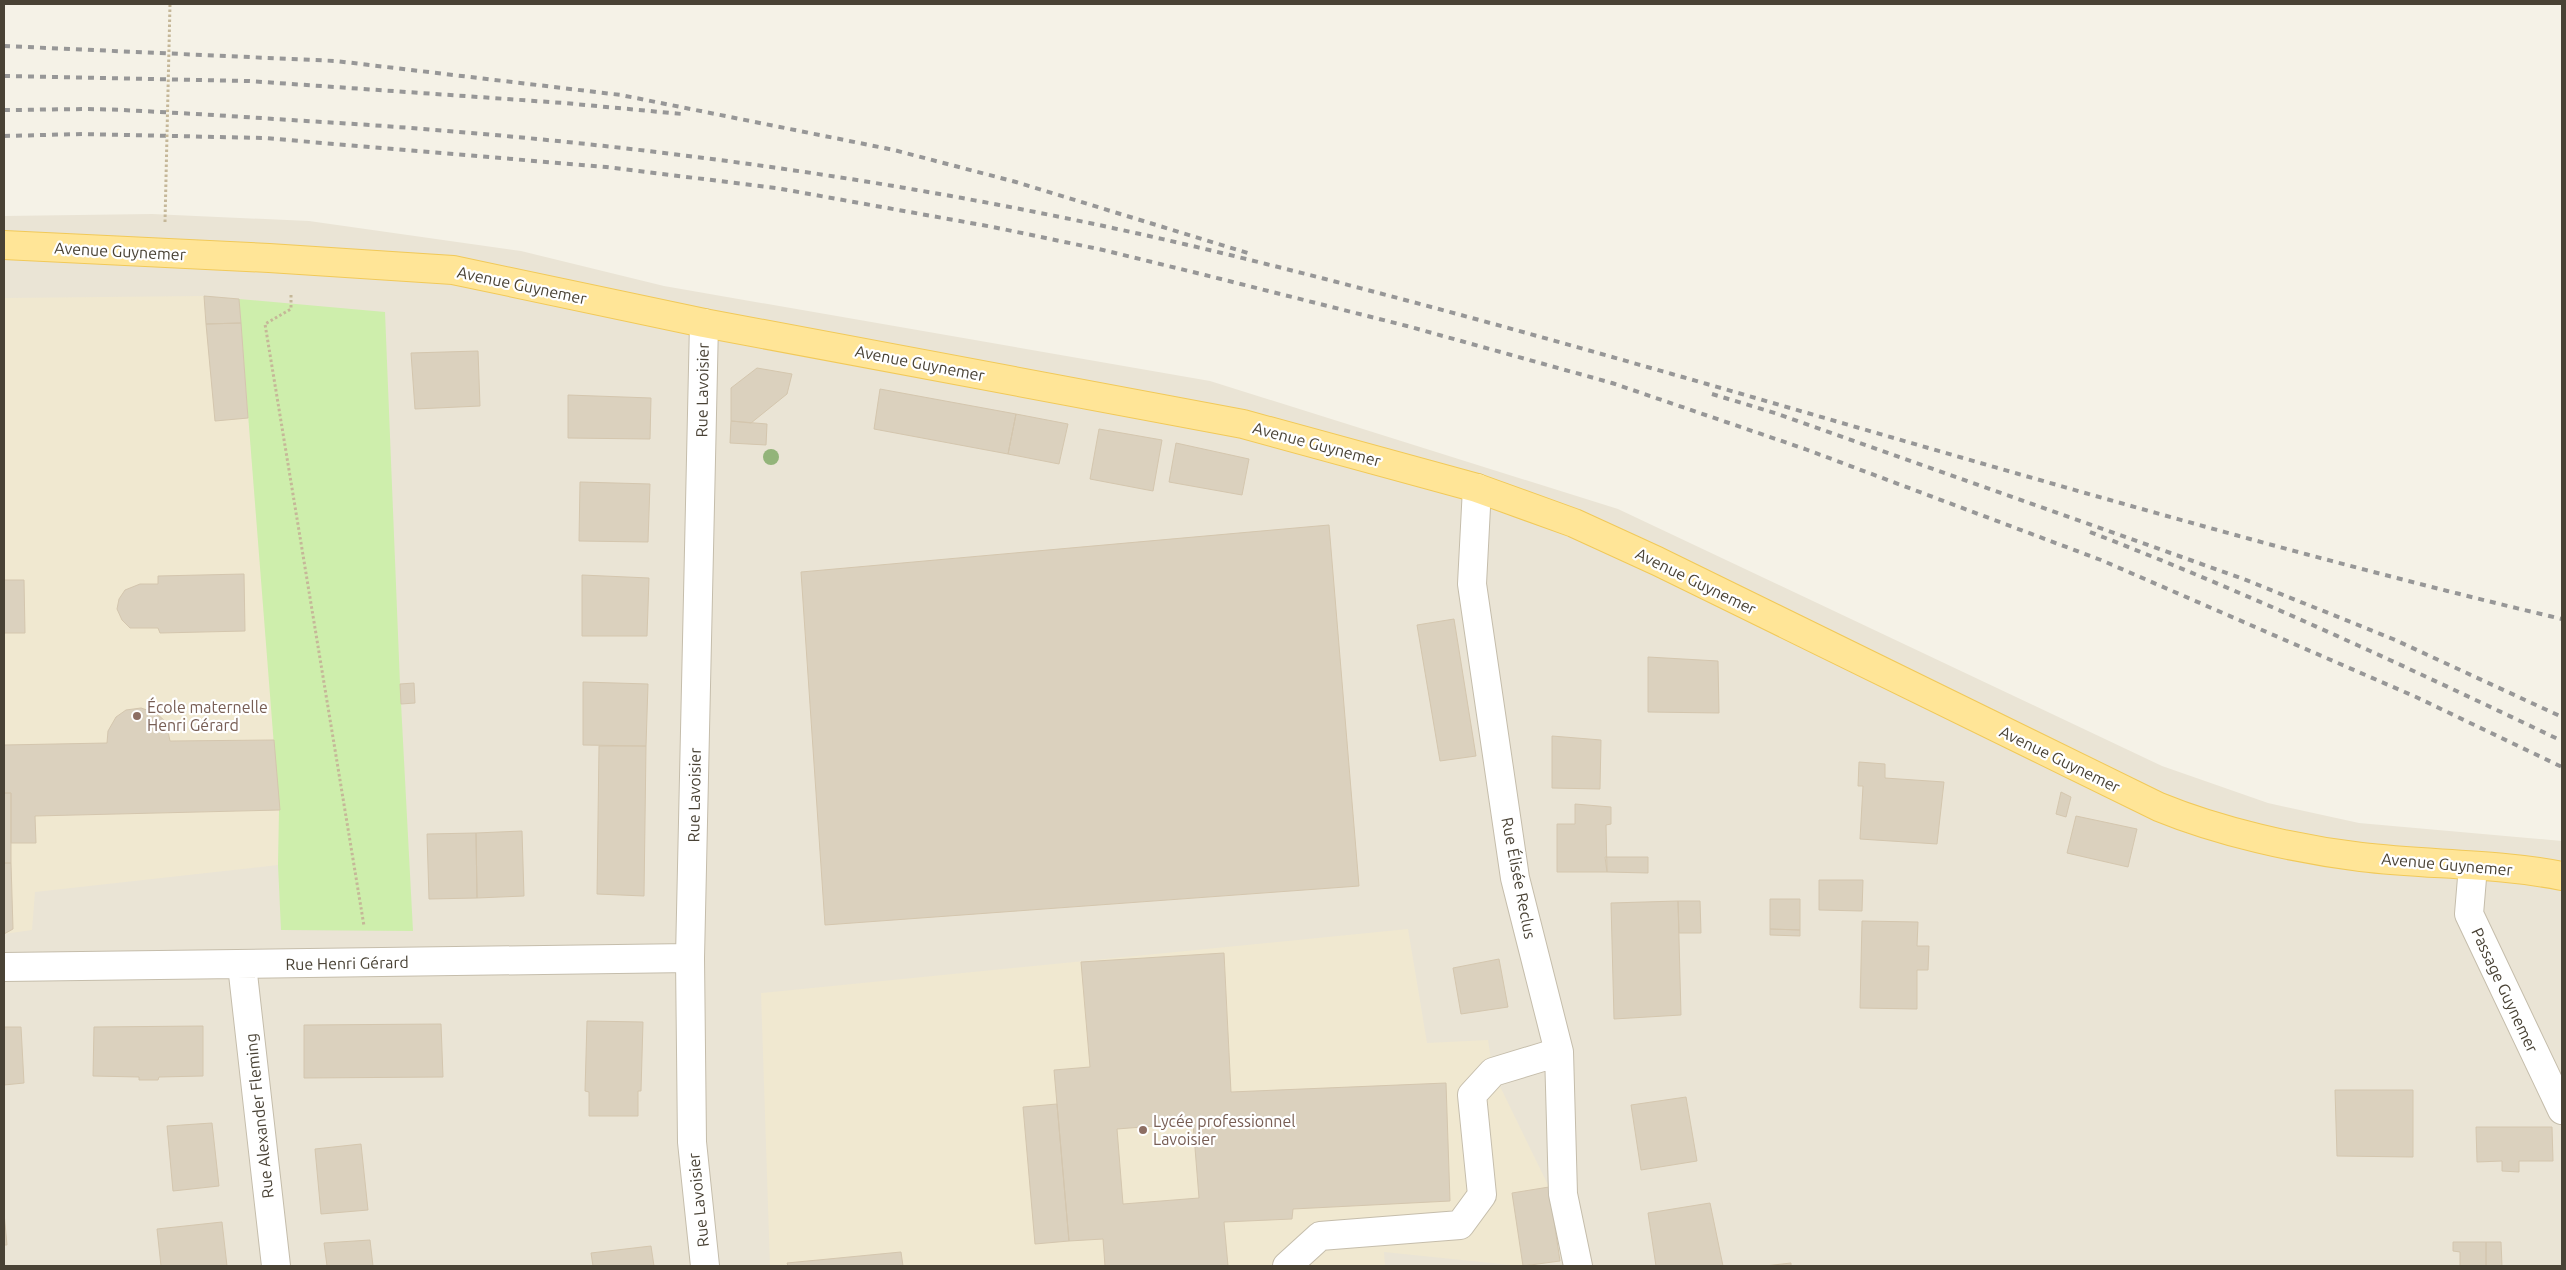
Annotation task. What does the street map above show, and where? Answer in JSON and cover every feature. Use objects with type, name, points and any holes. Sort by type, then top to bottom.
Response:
[{"type":"main road","name":"Avenue Guynemer","points":[[4,245],[453,270],[704,323],[1243,424],[1477,488],[1574,523],[1657,561],[2159,808],[2200,824],[2361,857],[2474,866],[2562,876]]},
{"type":"street","name":"Rue Lavoisier","points":[[704,323],[690,958],[692,1142],[705,1266]]},
{"type":"street","name":"Rue Élisée Reclus","points":[[1477,488],[1472,584],[1515,878],[1559,1052],[1563,1194],[1578,1266]]},
{"type":"street","name":"Passage Guynemer","points":[[2474,866],[2469,914],[2562,1110]]},
{"type":"street","name":"Rue Henri Gérard","points":[[4,967],[690,958]]},
{"type":"street","name":"Rue Alexander Fleming","points":[[242,965],[276,1266]]},
{"type":"street","points":[[1287,1266],[1320,1236],[1460,1225],[1482,1195],[1472,1095],[1493,1072],[1559,1052]]},
{"type":"path","points":[[165,222],[170,4]]},
{"type":"path","points":[[290,260],[291,309],[265,324],[370,963]]},
{"type":"shaded area","points":[[152,214],[309,221],[521,251],[664,286],[1210,381],[1618,509],[2162,766],[2268,803],[2359,823],[2562,841],[2562,1266],[4,1266],[4,216]]},
{"type":"shaded area","points":[[204,296],[239,299],[280,810],[278,865],[35,892],[32,930],[4,934],[4,298]]},
{"type":"shaded area","name":"Lycée professionnel Lavoisier","points":[[1408,929],[1427,1043],[1488,1040],[1493,1072],[1549,1187],[1560,1261],[1520,1266],[1384,1252],[1385,1266],[770,1266],[761,993]]},
{"type":"green space","points":[[239,299],[385,312],[400,684],[413,931],[281,930],[278,865],[279,810]]},
{"type":"building","points":[[204,296],[239,299],[241,323],[206,324]]},
{"type":"building","points":[[241,323],[248,418],[215,421],[206,324]]},
{"type":"building","points":[[478,351],[480,406],[415,409],[411,353]]},
{"type":"building","points":[[757,368],[792,374],[787,394],[751,423],[731,421],[731,388]]},
{"type":"building","points":[[880,389],[1016,414],[1008,454],[874,429]]},
{"type":"building","points":[[568,395],[651,398],[650,439],[568,438]]},
{"type":"building","points":[[1016,414],[1068,424],[1059,464],[1008,454]]},
{"type":"building","points":[[731,421],[767,424],[766,445],[730,443]]},
{"type":"building","points":[[1099,429],[1162,440],[1153,491],[1090,479]]},
{"type":"building","points":[[1176,443],[1249,459],[1242,495],[1169,482]]},
{"type":"building","points":[[580,482],[650,484],[648,542],[579,541]]},
{"type":"building","points":[[1329,525],[1359,886],[825,925],[801,572]]},
{"type":"building","points":[[244,574],[245,631],[160,633],[158,628],[130,628],[122,620],[117,609],[119,599],[125,590],[140,584],[158,584],[158,576]]},
{"type":"building","points":[[582,575],[649,578],[647,636],[582,636]]},
{"type":"building","points":[[4,580],[24,580],[25,633],[4,633]]},
{"type":"building","points":[[1454,619],[1476,756],[1440,761],[1417,625]]},
{"type":"building","points":[[1648,657],[1718,661],[1719,713],[1648,712]]},
{"type":"building","points":[[583,682],[648,684],[646,746],[583,745]]},
{"type":"building","points":[[414,683],[415,703],[401,704],[400,684]]},
{"type":"building","points":[[141,708],[156,713],[166,722],[170,741],[274,740],[280,810],[35,816],[36,843],[11,843],[11,793],[4,793],[4,745],[107,743],[108,731],[116,717],[126,710]]},
{"type":"building","points":[[1552,736],[1601,740],[1600,789],[1552,788]]},
{"type":"building","points":[[599,746],[646,746],[644,896],[597,894]]},
{"type":"building","points":[[1859,762],[1885,764],[1885,778],[1944,782],[1937,844],[1860,839],[1863,786],[1858,786]]},
{"type":"building","points":[[2061,792],[2071,797],[2066,817],[2056,814]]},
{"type":"building","points":[[4,793],[11,793],[11,863],[4,863]]},
{"type":"building","points":[[1575,804],[1611,807],[1611,824],[1606,825],[1607,872],[1557,872],[1557,824],[1575,824]]},
{"type":"building","points":[[2076,816],[2137,829],[2128,867],[2067,853]]},
{"type":"building","points":[[522,831],[524,896],[477,898],[476,833]]},
{"type":"building","points":[[476,833],[477,898],[429,899],[427,834]]},
{"type":"building","points":[[1605,857],[1648,857],[1648,873],[1607,872]]},
{"type":"building","points":[[4,863],[11,863],[13,929],[4,934]]},
{"type":"building","points":[[1819,880],[1863,880],[1862,911],[1819,910]]},
{"type":"building","points":[[1770,899],[1800,899],[1800,930],[1770,929]]},
{"type":"building","points":[[1678,901],[1681,1015],[1614,1019],[1611,903]]},
{"type":"building","points":[[1678,901],[1700,901],[1701,933],[1679,933]]},
{"type":"building","points":[[1862,921],[1918,922],[1917,946],[1929,946],[1928,970],[1917,970],[1917,1009],[1860,1008]]},
{"type":"building","points":[[1770,929],[1800,930],[1800,936],[1770,935]]},
{"type":"building","points":[[1224,953],[1231,1092],[1446,1083],[1450,1201],[1293,1209],[1292,1219],[1224,1222],[1228,1266],[1105,1266],[1103,1239],[1069,1241],[1054,1070],[1090,1067],[1081,962]],"holes":[[[1193,1123],[1199,1198],[1123,1204],[1117,1129]]]},
{"type":"building","points":[[1499,959],[1508,1007],[1461,1014],[1453,968]]},
{"type":"building","points":[[587,1021],[643,1022],[641,1091],[638,1091],[638,1116],[589,1116],[589,1092],[585,1091]]},
{"type":"building","points":[[441,1024],[443,1077],[304,1078],[304,1025]]},
{"type":"building","points":[[203,1026],[203,1076],[159,1077],[158,1080],[139,1080],[139,1077],[93,1076],[94,1027]]},
{"type":"building","points":[[4,1027],[21,1027],[24,1083],[4,1085]]},
{"type":"building","points":[[2335,1090],[2413,1090],[2413,1157],[2337,1156]]},
{"type":"building","points":[[1686,1097],[1697,1161],[1641,1170],[1631,1105]]},
{"type":"building","points":[[1057,1104],[1069,1241],[1035,1244],[1023,1107]]},
{"type":"building","points":[[212,1123],[219,1186],[173,1191],[167,1126]]},
{"type":"building","points":[[2476,1127],[2552,1127],[2553,1161],[2519,1161],[2519,1172],[2502,1171],[2502,1161],[2477,1162]]},
{"type":"building","points":[[361,1144],[368,1210],[321,1214],[315,1149]]},
{"type":"building","points":[[1549,1187],[1560,1261],[1523,1266],[1512,1193]]},
{"type":"building","points":[[1710,1203],[1723,1266],[1656,1266],[1648,1213]]},
{"type":"building","points":[[4,1213],[7,1245],[4,1245]]},
{"type":"building","points":[[222,1222],[227,1266],[161,1266],[157,1229]]},
{"type":"building","points":[[370,1240],[373,1266],[327,1266],[324,1243]]},
{"type":"building","points":[[2453,1242],[2486,1242],[2486,1266],[2460,1266],[2460,1252],[2453,1251]]},
{"type":"building","points":[[2486,1242],[2501,1242],[2502,1266],[2486,1266]]},
{"type":"building","points":[[651,1246],[654,1266],[593,1266],[591,1253]]},
{"type":"building","points":[[901,1252],[903,1266],[788,1266],[787,1263]]},
{"type":"building","points":[[1791,1263],[1791,1266],[1765,1266]]},
{"type":"railway","points":[[4,46],[336,61],[621,95],[894,150],[1016,182],[1251,254]]},
{"type":"railway","points":[[4,76],[249,81],[564,103],[682,114]]},
{"type":"railway","points":[[4,110],[93,109],[168,112],[539,139],[771,167],[1001,205],[1230,255],[1397,298],[1564,343],[2228,533],[2562,619]]},
{"type":"railway","points":[[4,136],[82,134],[264,138],[606,167],[776,188],[993,227],[1103,250],[1205,275],[1407,326],[1612,383],[1805,449],[2101,560],[2416,697],[2562,767]]},
{"type":"railway","points":[[1712,394],[1778,414],[2241,578],[2393,639],[2562,717]]},
{"type":"railway","points":[[2090,532],[2269,606],[2562,741]]},
{"type":"place","name":"École maternelle Henri Gérard","points":[[137,716]]},
{"type":"place","name":"Lycée professionnel Lavoisier","points":[[1143,1130]]}]
